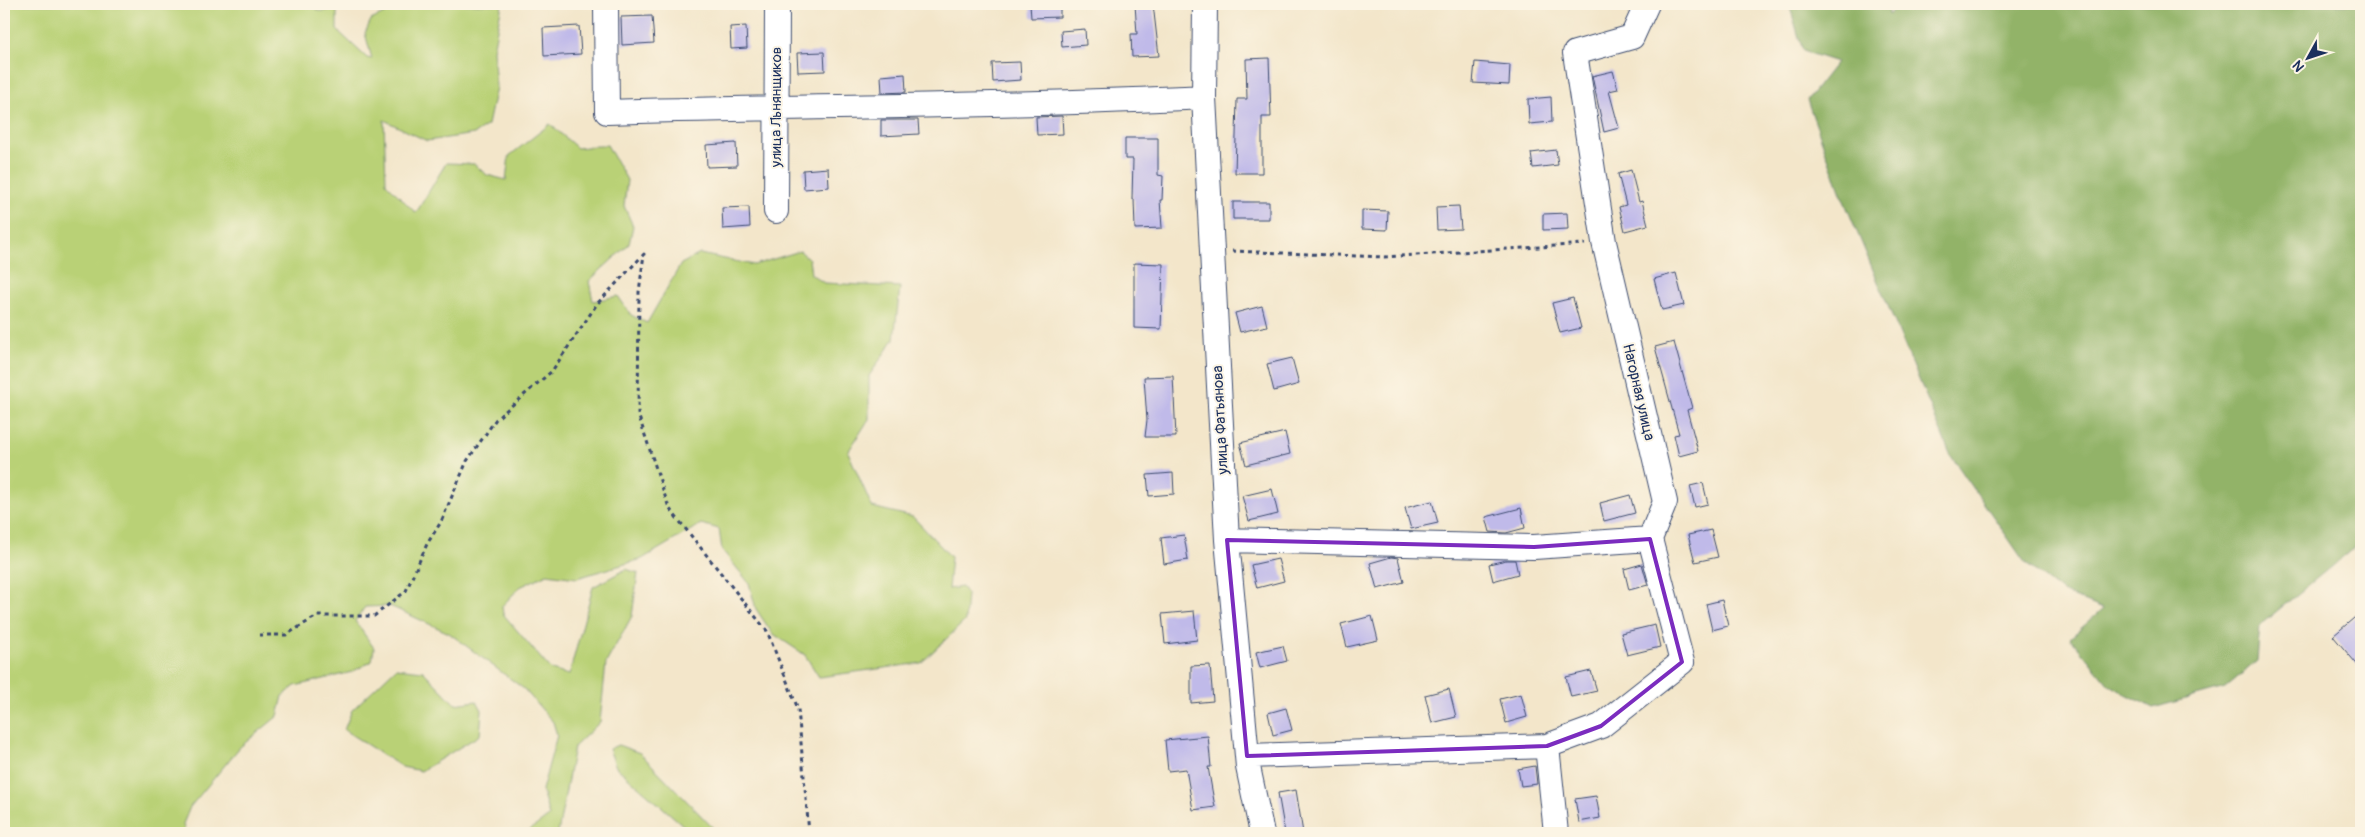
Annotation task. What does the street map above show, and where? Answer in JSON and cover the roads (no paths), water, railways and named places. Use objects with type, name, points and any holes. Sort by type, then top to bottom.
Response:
[{"type":"street","points":[[606,4],[607,112],[1204,97]]},
{"type":"street","name":"улица Льнянщиков","points":[[776,210],[777,4]]},
{"type":"street","name":"улица Фатьянова","points":[[1205,4],[1204,97],[1227,540],[1247,756],[1262,833]]},
{"type":"street","name":"Нагорная улица","points":[[1647,4],[1632,38],[1575,54],[1604,242],[1664,502],[1650,539]]},
{"type":"street","points":[[1227,540],[1534,547],[1650,539],[1682,662],[1601,726],[1547,746],[1247,756]]},
{"type":"street","points":[[1547,746],[1556,833]]}]
